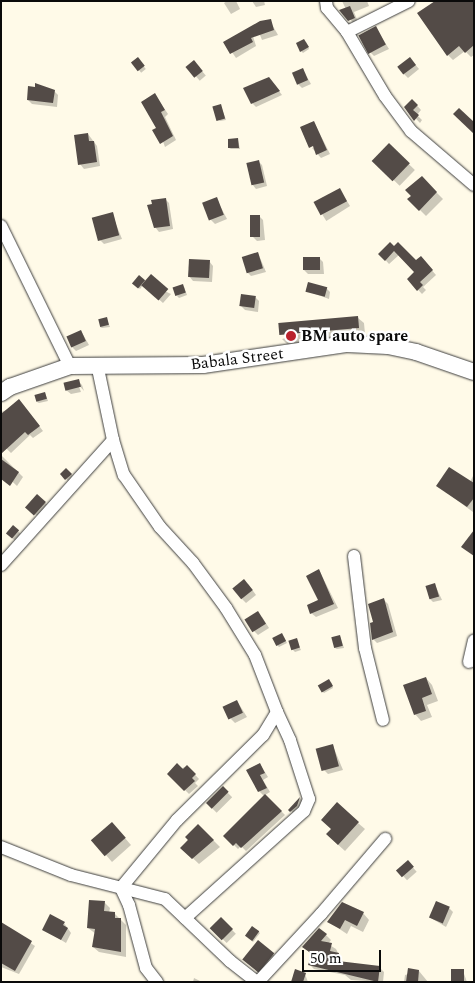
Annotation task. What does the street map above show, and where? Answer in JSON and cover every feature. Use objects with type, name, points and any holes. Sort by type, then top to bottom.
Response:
[{"type":"street","points":[[326,1],[327,8],[347,32],[385,96],[411,131],[474,185]]},
{"type":"street","points":[[347,32],[409,1]]},
{"type":"street","points":[[1,226],[70,366]]},
{"type":"street","name":"Babala Street","points":[[1,393],[10,387],[70,366],[97,364],[203,365],[347,344],[388,346],[416,352],[473,369]]},
{"type":"street","points":[[97,364],[113,440],[124,475],[226,608],[255,656],[290,740],[309,799],[304,811],[185,918]]},
{"type":"street","points":[[1,566],[113,440]]},
{"type":"street","points":[[354,556],[365,648],[383,720]]},
{"type":"street","points":[[469,662],[474,641]]},
{"type":"street","points":[[121,888],[177,820],[263,735],[277,712]]},
{"type":"street","points":[[1,847],[71,875],[165,899],[257,982],[321,914],[385,839]]},
{"type":"street","points":[[121,888],[129,905],[146,968],[157,982]]},
{"type":"building","points":[[435,1],[474,1],[474,45],[465,53],[459,46],[447,56],[417,13]]},
{"type":"building","points":[[350,6],[355,18],[348,21],[339,10]]},
{"type":"building","points":[[271,19],[274,30],[251,38],[253,42],[230,54],[223,42],[260,21]]},
{"type":"building","points":[[376,26],[386,45],[368,54],[358,35]]},
{"type":"building","points":[[304,39],[309,47],[300,52],[296,43]]},
{"type":"building","points":[[138,57],[145,66],[138,71],[131,63]]},
{"type":"building","points":[[410,57],[416,65],[403,75],[397,67]]},
{"type":"building","points":[[194,60],[203,71],[194,78],[185,67]]},
{"type":"building","points":[[303,68],[308,80],[297,85],[292,73]]},
{"type":"building","points":[[269,77],[280,91],[251,104],[243,88]]},
{"type":"building","points":[[35,83],[55,90],[53,103],[27,100],[28,86],[35,87]]},
{"type":"building","points":[[155,93],[165,110],[161,112],[173,136],[160,144],[152,130],[156,128],[141,102]]},
{"type":"building","points":[[412,99],[418,105],[413,110],[419,115],[414,121],[404,107]]},
{"type":"building","points":[[221,104],[225,118],[216,121],[212,106]]},
{"type":"building","points":[[459,108],[474,122],[474,134],[453,114]]},
{"type":"building","points":[[314,121],[327,150],[316,155],[313,146],[309,148],[300,127]]},
{"type":"building","points":[[88,133],[89,141],[94,141],[97,162],[78,165],[74,135]]},
{"type":"building","points":[[238,138],[239,148],[228,148],[228,139]]},
{"type":"building","points":[[389,143],[410,163],[392,181],[372,161]]},
{"type":"building","points":[[259,160],[264,182],[252,185],[246,163]]},
{"type":"building","points":[[422,176],[437,192],[419,211],[407,199],[411,196],[405,190]]},
{"type":"building","points":[[340,188],[347,201],[321,215],[314,202]]},
{"type":"building","points":[[217,197],[224,215],[209,220],[202,203]]},
{"type":"building","points":[[166,198],[170,226],[154,228],[147,205],[152,204],[151,200]]},
{"type":"building","points":[[113,212],[119,235],[98,241],[92,218]]},
{"type":"building","points":[[250,215],[260,215],[260,237],[250,237]]},
{"type":"building","points":[[390,242],[394,246],[398,242],[416,260],[421,256],[433,270],[420,282],[423,285],[417,291],[407,279],[414,272],[394,251],[385,261],[378,254]]},
{"type":"building","points":[[258,252],[263,268],[247,273],[242,257]]},
{"type":"building","points":[[303,257],[320,257],[320,270],[303,270]]},
{"type":"building","points":[[189,259],[210,260],[209,278],[188,277]]},
{"type":"building","points":[[151,274],[168,289],[159,300],[141,285]]},
{"type":"building","points":[[139,275],[145,280],[138,289],[132,283]]},
{"type":"building","points":[[308,282],[327,287],[325,297],[305,292]]},
{"type":"building","points":[[183,284],[186,293],[175,296],[173,287]]},
{"type":"building","points":[[241,294],[256,296],[254,308],[239,306]]},
{"type":"building","points":[[358,316],[359,328],[279,335],[278,323]]},
{"type":"building","points":[[107,317],[109,325],[100,327],[98,319]]},
{"type":"building","points":[[81,330],[86,341],[71,347],[66,337]]},
{"type":"building","points":[[79,379],[81,387],[65,391],[63,383]]},
{"type":"building","points":[[45,392],[47,399],[36,402],[34,395]]},
{"type":"building","points":[[19,399],[40,426],[28,435],[25,432],[1,454],[1,414]]},
{"type":"building","points":[[1,459],[19,472],[10,486],[1,479]]},
{"type":"building","points":[[449,467],[474,483],[474,498],[467,507],[436,486]]},
{"type":"building","points":[[66,468],[72,474],[65,480],[60,474]]},
{"type":"building","points":[[37,494],[46,502],[34,515],[25,507]]},
{"type":"building","points":[[13,525],[19,530],[12,539],[6,533]]},
{"type":"building","points":[[474,530],[474,556],[461,547]]},
{"type":"building","points":[[319,569],[334,604],[310,614],[307,605],[318,600],[306,576]]},
{"type":"building","points":[[244,579],[253,590],[241,599],[232,588]]},
{"type":"building","points":[[435,583],[439,596],[430,599],[425,586]]},
{"type":"building","points":[[384,598],[393,632],[372,640],[370,623],[373,622],[368,604]]},
{"type":"building","points":[[258,611],[266,624],[252,632],[244,619]]},
{"type":"building","points":[[282,633],[286,641],[276,646],[272,638]]},
{"type":"building","points":[[340,635],[343,646],[334,648],[331,637]]},
{"type":"building","points":[[297,638],[300,648],[291,650],[288,641]]},
{"type":"building","points":[[426,677],[432,694],[422,698],[426,711],[414,715],[403,685]]},
{"type":"building","points":[[329,679],[333,686],[322,692],[318,686]]},
{"type":"building","points":[[237,700],[243,713],[228,719],[222,707]]},
{"type":"building","points":[[333,744],[339,766],[322,771],[316,749]]},
{"type":"building","points":[[177,763],[183,769],[187,765],[196,774],[192,778],[195,781],[184,791],[167,774]]},
{"type":"building","points":[[260,763],[265,773],[260,775],[267,788],[258,792],[246,770]]},
{"type":"building","points":[[223,786],[229,792],[212,809],[206,803]]},
{"type":"building","points":[[265,794],[282,811],[241,848],[236,843],[233,846],[223,836]]},
{"type":"building","points":[[300,797],[297,806],[290,812],[288,810]]},
{"type":"building","points":[[337,802],[359,822],[338,845],[326,834],[331,829],[321,820]]},
{"type":"building","points":[[112,822],[126,838],[105,856],[91,840]]},
{"type":"building","points":[[198,824],[214,840],[192,859],[180,848],[188,840],[185,837]]},
{"type":"building","points":[[408,860],[414,867],[402,877],[396,870]]},
{"type":"building","points":[[89,900],[105,901],[104,911],[115,912],[115,918],[121,918],[121,952],[92,947],[95,929],[87,928]]},
{"type":"building","points":[[436,901],[450,907],[443,923],[429,918]]},
{"type":"building","points":[[342,902],[364,912],[357,926],[345,920],[340,929],[327,922]]},
{"type":"building","points":[[50,914],[65,922],[63,925],[68,928],[61,940],[42,930]]},
{"type":"building","points":[[221,917],[233,929],[222,940],[210,928]]},
{"type":"building","points":[[1,922],[32,941],[15,971],[1,963]]},
{"type":"building","points":[[252,926],[259,931],[252,941],[245,936]]},
{"type":"building","points":[[319,928],[327,934],[321,941],[332,943],[330,951],[339,953],[338,961],[380,966],[378,982],[308,965],[312,954],[302,947]]},
{"type":"building","points":[[258,940],[274,953],[259,973],[242,959]]},
{"type":"building","points":[[408,968],[419,970],[418,982],[406,982]]},
{"type":"building","points":[[295,969],[306,973],[303,982],[291,982]]},
{"type":"building","points":[[451,969],[464,969],[464,982],[451,982]]},
{"type":"place","name":"BM auto spare","points":[[291,336]]}]
